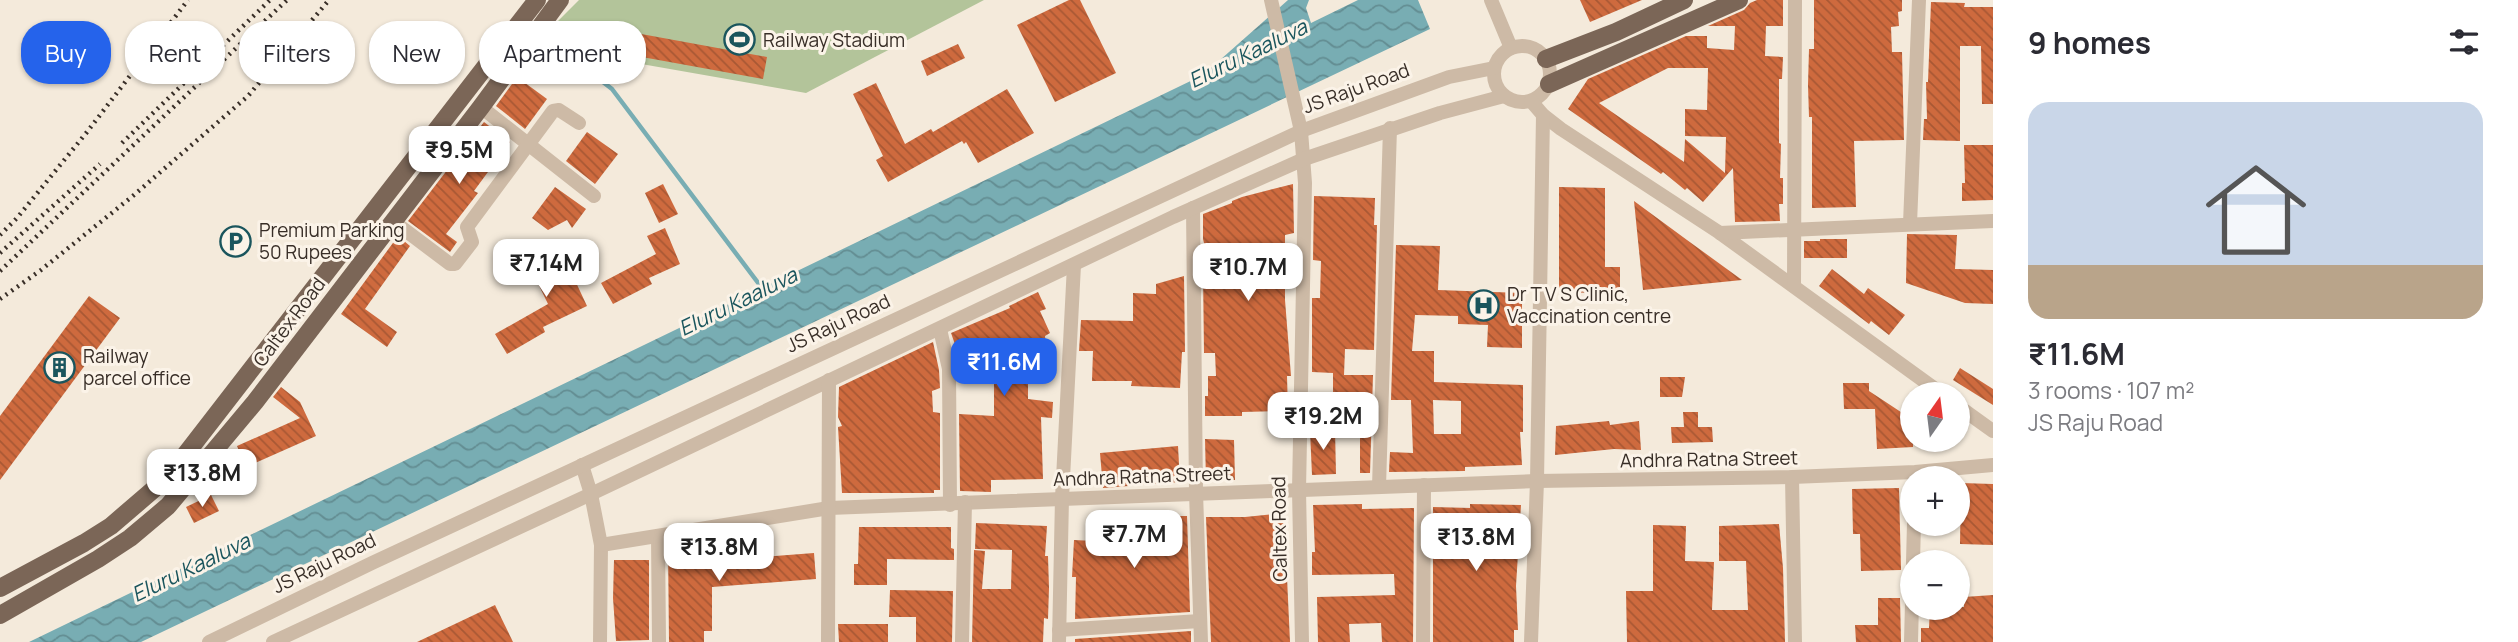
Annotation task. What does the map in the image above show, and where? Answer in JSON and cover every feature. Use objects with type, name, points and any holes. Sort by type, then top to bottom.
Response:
[{"type":"main road","name":"Caltex Road","points":[[0,588],[111,526],[168,477],[537,0]]},
{"type":"main road","name":"Caltex Road","points":[[0,615],[109,552],[168,506],[255,402],[560,0]]},
{"type":"main road","points":[[1546,59],[1616,32],[1684,0]]},
{"type":"main road","points":[[1549,84],[1739,0]]},
{"type":"street","name":"Caltex Road","points":[[1270,0],[1301,131],[1304,159],[1298,490],[1302,642]]},
{"type":"street","points":[[1491,0],[1511,48]]},
{"type":"street","points":[[1794,286],[1795,0]]},
{"type":"street","points":[[1910,224],[1919,0]]},
{"type":"street","points":[[1524,46],[1537,50],[1546,59],[1551,71],[1549,84],[1542,94],[1531,101],[1517,102],[1504,96],[1495,83],[1494,68],[1500,56],[1511,48],[1524,46]]},
{"type":"street","name":"JS Raju Road","points":[[209,642],[1301,131],[1449,76],[1494,68]]},
{"type":"street","points":[[273,642],[1193,208],[1304,159],[1390,128],[1504,96]]},
{"type":"street","points":[[1531,101],[1543,115],[1720,233],[1926,382]]},
{"type":"street","points":[[481,107],[594,196]]},
{"type":"street","points":[[393,221],[450,264],[455,264],[472,242],[467,227],[527,143],[556,109],[579,123]]},
{"type":"street","points":[[1531,642],[1537,481],[1543,115]]},
{"type":"street","points":[[1379,486],[1390,128]]},
{"type":"street","points":[[1193,208],[1196,492],[1201,642]]},
{"type":"street","points":[[1720,233],[1993,221]]},
{"type":"street","points":[[1074,265],[1062,498],[1059,636],[1200,621]]},
{"type":"street","points":[[940,329],[950,383],[958,504],[962,642]]},
{"type":"street","points":[[828,642],[829,380]]},
{"type":"street","points":[[1970,414],[1993,431]]},
{"type":"street","name":"Andhra Ratna Street","points":[[1970,468],[1993,465]]},
{"type":"street","points":[[582,466],[591,494],[601,545],[600,642]]},
{"type":"street","name":"Andhra Ratna Street","points":[[601,545],[829,508],[1537,481],[1900,475]]},
{"type":"street","points":[[1793,477],[1795,642]]},
{"type":"street","points":[[1423,642],[1424,485]]},
{"type":"street","points":[[658,536],[659,642]]},
{"type":"street","points":[[1911,642],[1912,620]]},
{"type":"green space","name":"Railway Stadium","points":[[579,0],[984,0],[806,93],[646,65],[646,21],[558,21]]},
{"type":"water","name":"Eluru Kaaluva","points":[[1288,0],[1309,0],[1306,8],[1311,23],[1358,0],[1418,0],[1430,29],[141,642],[29,642],[1203,75]]},
{"type":"building","points":[[1069,0],[1080,0],[1116,73],[1055,102],[1017,25]]},
{"type":"building","points":[[1580,0],[1642,0],[1590,22]]},
{"type":"building","points":[[1757,0],[1783,0],[1783,26],[1766,26],[1765,56],[1783,57],[1782,79],[1779,79],[1780,178],[1783,178],[1783,204],[1779,204],[1780,221],[1735,222],[1733,168],[1703,202],[1687,188],[1685,190],[1663,172],[1661,174],[1568,109],[1588,79],[1686,36],[1707,36],[1707,48],[1734,50],[1735,26],[1708,26],[1744,10]],"holes":[[[1668,68],[1708,68],[1707,110],[1685,109],[1685,136],[1726,137],[1725,173],[1685,139],[1684,162],[1599,103]]]},
{"type":"building","points":[[1814,0],[1902,0],[1902,11],[1898,12],[1899,26],[1891,27],[1892,52],[1902,52],[1904,140],[1854,141],[1856,207],[1812,208],[1812,117],[1809,117],[1808,85],[1809,49],[1814,49]]},
{"type":"building","points":[[1931,2],[1965,3],[1964,7],[1993,7],[1993,104],[1982,104],[1981,46],[1960,46],[1960,141],[1923,140],[1924,119],[1927,119],[1926,82]]},
{"type":"building","points":[[646,35],[767,57],[763,79],[646,58]]},
{"type":"building","points":[[958,44],[965,58],[927,76],[921,61]]},
{"type":"building","points":[[876,83],[905,144],[931,129],[933,132],[1007,89],[1034,133],[978,163],[966,142],[964,144],[962,141],[888,182],[876,160],[883,156],[853,94]]},
{"type":"building","points":[[512,84],[527,84],[547,99],[525,129],[496,106]]},
{"type":"building","points":[[484,122],[510,142],[474,191],[478,193],[446,234],[457,242],[450,252],[408,221]]},
{"type":"building","points":[[587,132],[618,154],[595,184],[566,161]]},
{"type":"building","points":[[1964,145],[1993,145],[1993,200],[1962,201],[1962,183],[1965,183]]},
{"type":"building","points":[[663,184],[678,214],[659,223],[645,193]]},
{"type":"building","points":[[1293,184],[1294,233],[1285,235],[1285,300],[1291,376],[1287,376],[1288,411],[1242,412],[1242,416],[1205,416],[1208,376],[1216,376],[1215,353],[1204,353],[1203,271],[1206,251],[1203,214],[1242,197]]},
{"type":"building","points":[[555,187],[586,209],[572,228],[567,220],[548,230],[532,218]]},
{"type":"building","points":[[1559,187],[1605,188],[1605,267],[1620,267],[1620,292],[1559,293]]},
{"type":"building","points":[[1314,196],[1375,198],[1374,225],[1377,225],[1374,350],[1345,349],[1344,375],[1373,375],[1370,473],[1360,473],[1360,431],[1340,430],[1341,408],[1333,408],[1333,373],[1312,372],[1312,298],[1320,298],[1321,261],[1313,260]]},
{"type":"building","points":[[1634,201],[1687,240],[1742,280],[1643,290]]},
{"type":"building","points":[[665,228],[680,264],[649,278],[652,284],[613,304],[601,283],[656,254],[647,236]]},
{"type":"building","points":[[1907,234],[1957,235],[1955,269],[1993,270],[1993,304],[1965,303],[1906,283]]},
{"type":"building","points":[[398,236],[410,246],[365,309],[397,332],[387,347],[341,314]]},
{"type":"building","points":[[1847,239],[1847,258],[1804,258],[1804,241]]},
{"type":"building","points":[[558,244],[587,306],[543,327],[545,332],[507,354],[495,334],[548,304],[526,259]]},
{"type":"building","points":[[1396,245],[1440,246],[1438,290],[1522,293],[1522,348],[1487,347],[1488,325],[1458,324],[1458,316],[1415,315],[1412,351],[1434,351],[1434,382],[1523,385],[1523,432],[1520,432],[1522,465],[1465,467],[1465,471],[1389,472],[1390,452],[1413,453],[1411,400],[1391,400]],"holes":[[[1433,400],[1461,401],[1461,434],[1434,434]]]},
{"type":"building","points":[[1832,269],[1864,294],[1868,288],[1905,315],[1889,335],[1871,321],[1869,324],[1819,286]]},
{"type":"building","points":[[1184,276],[1185,352],[1182,352],[1180,388],[1131,386],[1132,381],[1092,381],[1093,351],[1079,351],[1081,320],[1133,321],[1133,293],[1156,294],[1156,284]]},
{"type":"building","points":[[1038,292],[1046,309],[1040,311],[1050,333],[1045,336],[1047,359],[1028,361],[1028,399],[1053,402],[1052,418],[1041,417],[1043,479],[991,480],[991,492],[960,491],[959,414],[994,416],[994,358],[964,370],[951,333],[1010,308],[1009,306]]},
{"type":"building","name":"Railway parcel office","points":[[89,296],[120,318],[0,480],[0,416]]},
{"type":"building","points":[[933,342],[940,388],[932,391],[933,412],[940,413],[940,490],[934,490],[934,493],[842,493],[838,427],[842,426],[838,417],[839,387]]},
{"type":"building","points":[[1960,368],[1993,389],[1993,405],[1970,391],[1970,382],[1953,380]]},
{"type":"building","points":[[1660,377],[1685,377],[1682,397],[1660,397]]},
{"type":"building","points":[[1843,383],[1869,383],[1869,391],[1900,411],[1900,448],[1877,449],[1875,409],[1844,409]]},
{"type":"building","points":[[281,387],[300,402],[316,436],[246,467],[237,446],[300,418],[273,397]]},
{"type":"building","points":[[1683,412],[1698,412],[1698,427],[1712,427],[1713,442],[1672,443],[1671,427],[1684,427]]},
{"type":"building","points":[[1609,421],[1610,425],[1639,421],[1641,450],[1614,449],[1555,455],[1556,426]]},
{"type":"building","points":[[1335,430],[1336,474],[1312,475],[1310,431]]},
{"type":"building","points":[[1205,439],[1234,440],[1235,480],[1206,481]]},
{"type":"building","points":[[1178,446],[1180,482],[1103,488],[1100,453]]},
{"type":"building","points":[[1970,483],[1993,484],[1993,545],[1960,544],[1960,536],[1970,536]]},
{"type":"building","points":[[1899,488],[1900,570],[1861,571],[1860,534],[1853,534],[1852,489]]},
{"type":"building","points":[[211,495],[219,511],[194,523],[186,507]]},
{"type":"building","points":[[1362,504],[1362,509],[1414,508],[1413,642],[1382,642],[1381,623],[1349,624],[1350,642],[1318,642],[1317,597],[1395,595],[1394,574],[1312,575],[1312,552],[1315,552],[1313,505]]},
{"type":"building","points":[[1470,504],[1521,505],[1516,586],[1518,630],[1514,630],[1514,642],[1433,642],[1433,507],[1470,508]]},
{"type":"building","points":[[1284,513],[1290,642],[1211,642],[1206,517]]},
{"type":"building","points":[[1187,516],[1190,612],[1075,619],[1076,577],[1072,577],[1074,540],[1115,542],[1115,518]]},
{"type":"building","points":[[976,523],[1047,526],[1045,556],[1048,556],[1048,619],[1044,618],[1043,642],[972,642],[974,550],[985,551],[982,589],[1011,589],[1012,550],[975,549]]},
{"type":"building","points":[[1779,524],[1785,642],[1627,642],[1626,591],[1653,591],[1653,525],[1686,526],[1685,561],[1714,562],[1712,610],[1748,610],[1746,561],[1719,561],[1719,526]]},
{"type":"building","points":[[859,527],[951,527],[954,560],[887,559],[887,585],[854,585],[854,564],[858,564]]},
{"type":"building","points":[[709,541],[710,561],[814,553],[816,579],[712,587],[712,631],[704,631],[704,642],[669,642],[668,545]]},
{"type":"building","points":[[614,560],[649,560],[649,640],[616,641]]},
{"type":"building","points":[[890,590],[953,591],[952,642],[916,642],[916,617],[889,617]]},
{"type":"building","points":[[1993,595],[1993,642],[1921,642],[1921,628],[1929,628],[1929,620],[1970,620],[1970,597]]},
{"type":"building","points":[[1878,598],[1900,598],[1901,642],[1856,642],[1855,625],[1878,625]]},
{"type":"building","points":[[495,605],[513,642],[417,642]]},
{"type":"building","points":[[838,624],[888,624],[888,642],[839,642]]},
{"type":"building","points":[[1191,631],[1191,642],[1075,642],[1075,639]]},
{"type":"waterway","name":"Eluru Kaaluva","points":[[606,84],[765,292]]},
{"type":"railway","points":[[0,235],[87,132],[188,0]]},
{"type":"railway","points":[[122,143],[270,0]]},
{"type":"railway","points":[[0,271],[287,0]]},
{"type":"railway","points":[[0,299],[41,270],[134,195],[248,96],[329,0]]},
{"type":"railway","points":[[0,253],[100,164]]},
{"type":"place","name":"Railway Stadium","points":[[740,40]]},
{"type":"place","name":"Premium Parking 50 Rupees","points":[[236,241]]},
{"type":"place","name":"Dr T V S Clinic, Vaccination centre","points":[[1484,305]]},
{"type":"place","name":"Railway parcel office","points":[[60,367]]}]
